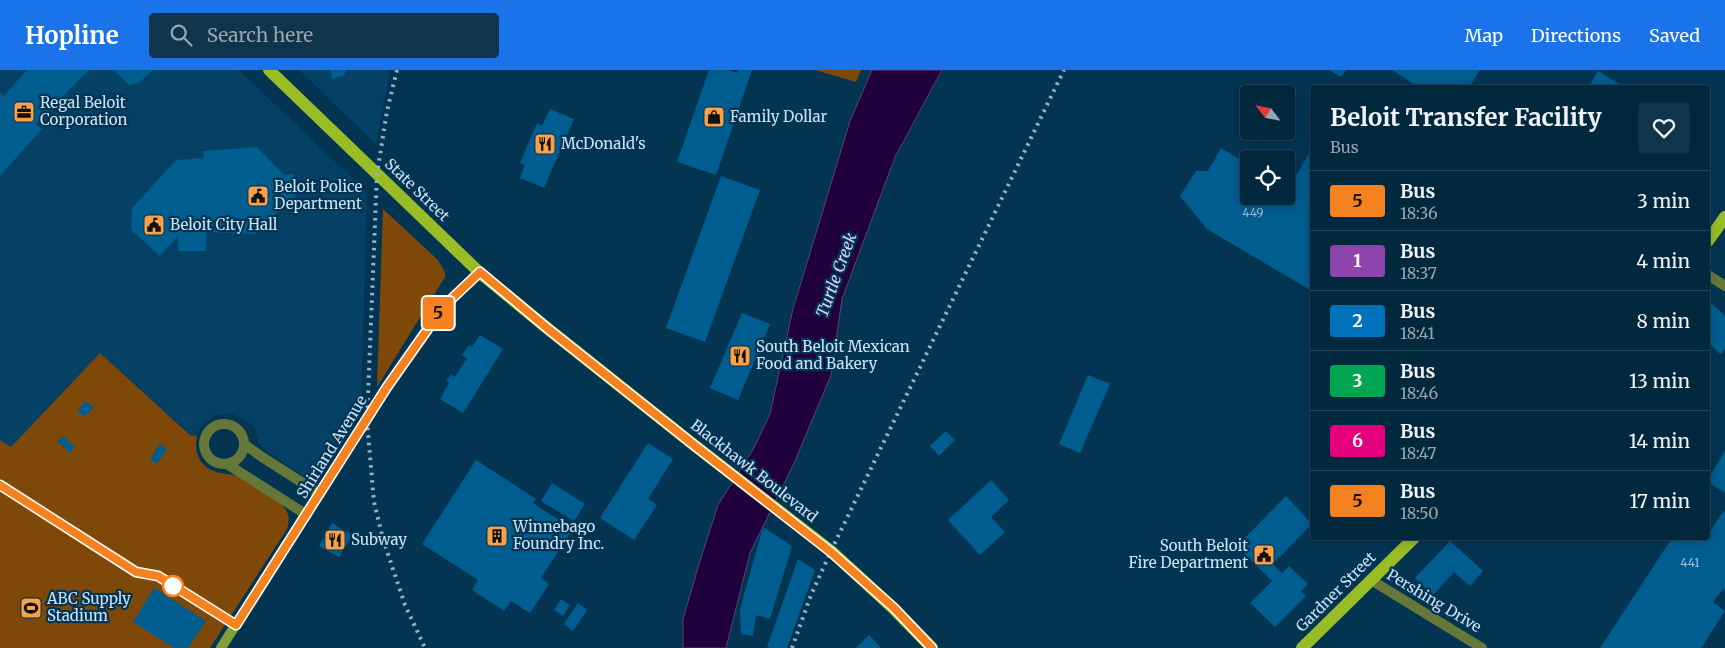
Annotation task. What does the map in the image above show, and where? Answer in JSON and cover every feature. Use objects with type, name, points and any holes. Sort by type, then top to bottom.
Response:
[{"type":"main road","name":"State Street","points":[[268,70],[480,272],[547,328]]},
{"type":"main road","points":[[1710,238],[1725,217]]},
{"type":"main road","name":"Blackhawk Boulevard","points":[[547,328],[831,552],[894,608],[932,648]]},
{"type":"main road","name":"Gardner Street","points":[[1302,648],[1412,540]]},
{"type":"street","name":"Shirland Avenue","points":[[221,648],[387,387],[444,306],[480,272]]},
{"type":"street","points":[[1710,276],[1725,286]]},
{"type":"street","points":[[244,444],[239,457],[227,464],[220,464],[208,458],[203,445],[206,433],[216,425],[229,424],[240,432],[244,444],[320,494]]},
{"type":"street","points":[[227,464],[307,515]]},
{"type":"street","name":"Pershing Drive","points":[[1371,580],[1482,648]]},
{"type":"shaded area","points":[[0,70],[239,70],[367,192],[361,412],[321,474],[313,477],[302,475],[272,455],[259,444],[255,428],[244,419],[232,414],[215,415],[201,426],[197,436],[191,435],[100,353],[11,447],[0,440]]},
{"type":"shaded area","points":[[299,70],[390,70],[376,144]]},
{"type":"shaded area","points":[[815,70],[861,70],[856,82]]},
{"type":"shaded area","points":[[383,209],[438,260],[445,272],[445,277],[377,387]]},
{"type":"shaded area","points":[[100,353],[190,435],[197,436],[196,449],[200,461],[204,465],[214,471],[234,475],[247,481],[278,502],[286,510],[289,520],[287,529],[210,648],[0,648],[0,440],[11,447]]},
{"type":"water","name":"Turtle Creek","points":[[872,70],[942,70],[895,157],[842,299],[831,375],[795,461],[750,553],[726,648],[683,648],[683,619],[718,505],[754,448],[770,414],[793,309],[850,121]]},
{"type":"building","name":"Regal Beloit Corporation","points":[[27,70],[89,70],[36,124],[42,129],[0,176],[0,93],[4,96]]},
{"type":"building","name":"Regal Beloit Corporation","points":[[114,70],[153,70],[139,83],[129,85]]},
{"type":"building","points":[[330,70],[347,70],[343,76],[332,79]]},
{"type":"building","name":"Family Dollar","points":[[709,70],[728,70],[737,73],[738,70],[752,70],[716,175],[677,162]]},
{"type":"building","points":[[1329,70],[1346,70],[1341,77]]},
{"type":"building","points":[[1392,70],[1480,70],[1471,85],[1415,85]]},
{"type":"building","points":[[1598,71],[1621,85],[1590,85]]},
{"type":"building","name":"McDonald's","points":[[550,109],[574,119],[544,188],[520,178],[525,165],[520,163],[537,123],[542,126]]},
{"type":"building","points":[[257,147],[284,175],[294,174],[296,207],[281,208],[255,234],[206,232],[206,251],[178,251],[178,236],[160,256],[131,230],[132,208],[176,160],[204,158],[203,151]]},
{"type":"building","points":[[1221,148],[1240,160],[1240,205],[1295,205],[1295,177],[1310,152],[1310,290],[1207,229],[1180,196],[1196,171],[1208,171]]},
{"type":"building","points":[[721,176],[760,190],[705,342],[666,328]]},
{"type":"building","points":[[1710,302],[1725,316],[1725,349],[1720,354],[1710,344]]},
{"type":"building","name":"South Beloit Mexican Food and Bakery","points":[[742,313],[770,324],[738,400],[710,388]]},
{"type":"building","points":[[480,335],[503,349],[463,413],[440,399],[449,383],[446,381],[451,374],[455,377],[467,358],[462,355],[469,345],[472,347]]},
{"type":"building","points":[[1088,375],[1110,384],[1080,453],[1059,444]]},
{"type":"building","points":[[86,401],[94,407],[85,417],[77,411]]},
{"type":"building","points":[[946,431],[955,440],[939,456],[930,446]]},
{"type":"building","points":[[63,436],[75,447],[70,453],[57,441]]},
{"type":"building","points":[[648,443],[673,459],[648,499],[657,505],[634,540],[600,518]]},
{"type":"building","points":[[160,444],[167,449],[157,464],[150,459]]},
{"type":"building","points":[[1725,451],[1725,493],[1710,483],[1710,476]]},
{"type":"building","name":"Winnebago Foundry Inc.","points":[[476,460],[536,499],[533,503],[573,529],[541,578],[549,584],[530,613],[511,601],[504,611],[472,590],[478,580],[422,544]]},
{"type":"building","points":[[991,480],[1009,500],[991,517],[1005,532],[980,555],[948,520]]},
{"type":"building","points":[[552,483],[585,504],[574,521],[541,501]]},
{"type":"building","name":"South Beloit Fire Department","points":[[1286,496],[1310,522],[1310,526],[1273,564],[1282,573],[1289,566],[1308,584],[1301,591],[1306,596],[1275,627],[1250,603],[1272,581],[1237,546]]},
{"type":"building","points":[[1723,511],[1725,512],[1725,590],[1723,589],[1713,602],[1725,611],[1701,648],[1600,648],[1671,540],[1710,540],[1710,532]]},
{"type":"building","name":"Subway","points":[[332,523],[352,535],[339,557],[319,546]]},
{"type":"building","points":[[763,527],[792,546],[770,619],[756,615],[753,636],[741,634],[740,609]]},
{"type":"building","points":[[1450,541],[1483,571],[1470,586],[1454,572],[1433,595],[1415,578]]},
{"type":"building","points":[[798,559],[815,570],[787,648],[767,647]]},
{"type":"building","points":[[154,588],[206,621],[188,648],[174,648],[133,622]]},
{"type":"building","points":[[561,599],[570,605],[563,616],[554,610]]},
{"type":"building","points":[[578,603],[587,610],[573,631],[564,624]]},
{"type":"building","points":[[869,635],[881,648],[856,648]]},
{"type":"railway","points":[[397,70],[387,111],[377,174],[367,421],[374,502],[383,539],[405,605],[425,648]]},
{"type":"railway","points":[[792,648],[811,595],[831,551],[1064,70]]},
{"type":"bus line","name":"5","points":[[0,485],[136,572],[158,576],[236,625],[387,387],[444,306],[480,272],[547,328],[831,552],[894,608],[932,648]]},
{"type":"place","name":"Regal Beloit Corporation","points":[[24,112]]},
{"type":"place","name":"Family Dollar","points":[[714,117]]},
{"type":"place","name":"McDonald's","points":[[545,144]]},
{"type":"place","name":"Beloit Police Department","points":[[258,196]]},
{"type":"place","name":"Beloit City Hall","points":[[154,225]]},
{"type":"place","name":"South Beloit Mexican Food and Bakery","points":[[740,356]]},
{"type":"place","name":"Winnebago Foundry Inc.","points":[[497,536]]},
{"type":"place","name":"Subway","points":[[335,540]]},
{"type":"place","name":"South Beloit Fire Department","points":[[1264,555]]},
{"type":"place","name":"ABC Supply Stadium","points":[[31,608]]}]
